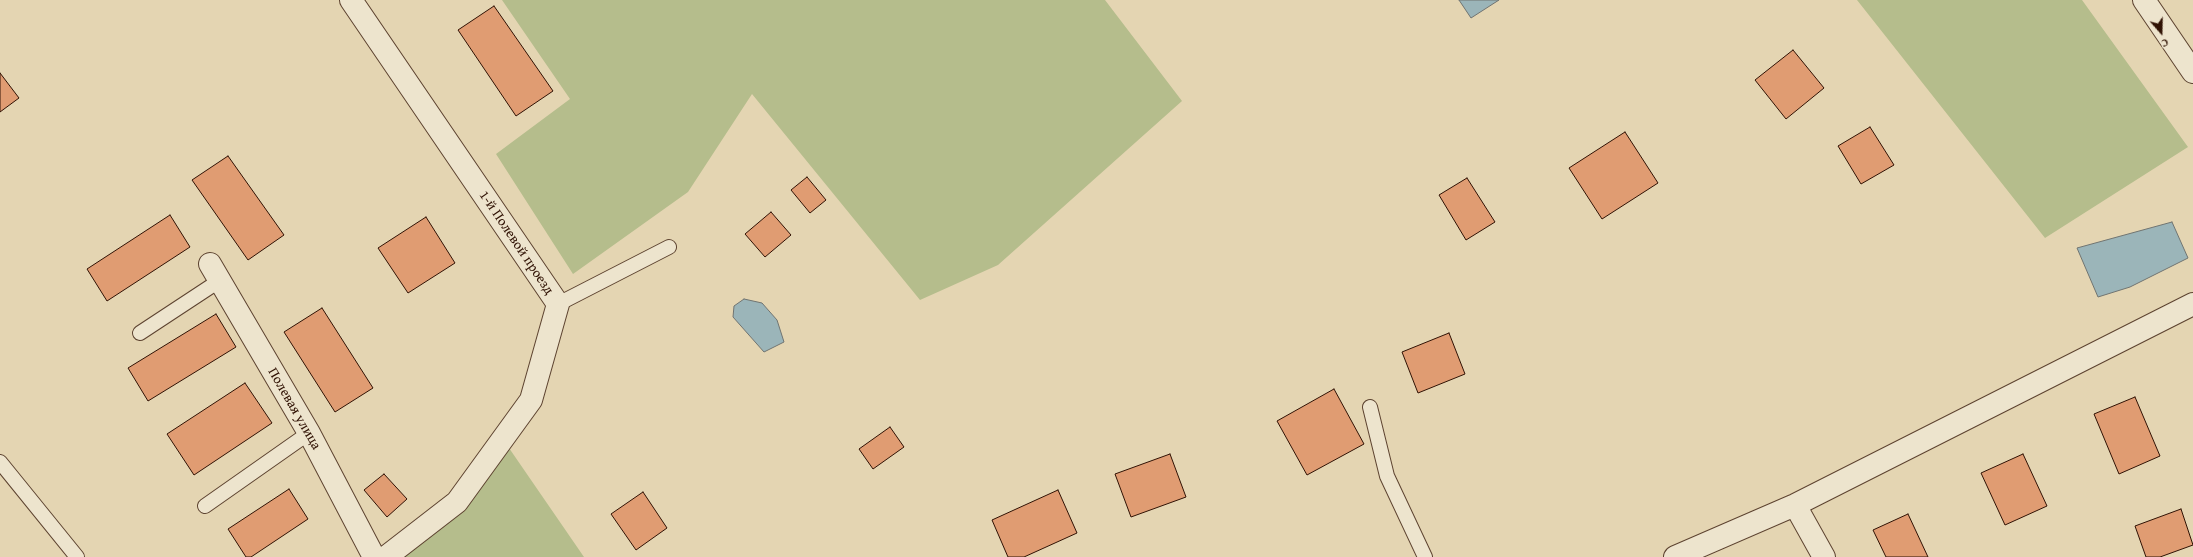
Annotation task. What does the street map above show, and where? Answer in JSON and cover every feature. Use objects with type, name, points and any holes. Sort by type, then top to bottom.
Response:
[{"type":"street","name":"1-й Полевой проезд","points":[[351,0],[558,304],[531,400],[457,502],[386,557]]},
{"type":"street","points":[[2144,0],[2193,72]]},
{"type":"street","name":"Полевая улица","points":[[215,273],[309,433],[374,557]]},
{"type":"street","points":[[1675,557],[1795,505],[2193,304]]},
{"type":"street","points":[[1795,505],[1824,557]]},
{"type":"lane","points":[[558,304],[669,247]]},
{"type":"lane","points":[[140,333],[215,273]]},
{"type":"lane","points":[[1370,407],[1387,476],[1425,557]]},
{"type":"lane","points":[[205,506],[309,433]]},
{"type":"lane","points":[[0,462],[77,557]]},
{"type":"green space","points":[[502,0],[1105,0],[1182,101],[998,265],[920,300],[752,94],[688,192],[573,274],[496,154],[570,99]]},
{"type":"green space","points":[[1857,0],[2082,0],[2188,147],[2045,238]]},
{"type":"green space","points":[[509,448],[584,557],[405,557],[464,509]]},
{"type":"water","points":[[1459,0],[1499,0],[1471,18]]},
{"type":"water","points":[[2172,222],[2188,258],[2130,287],[2098,297],[2077,248]]},
{"type":"water","points":[[744,299],[762,303],[777,320],[784,342],[764,352],[733,317],[734,306]]},
{"type":"building","points":[[494,6],[553,91],[516,116],[458,30]]},
{"type":"building","points":[[1793,50],[1824,88],[1786,119],[1755,80]]},
{"type":"building","points":[[0,73],[19,98],[0,112]]},
{"type":"building","points":[[1870,127],[1894,165],[1861,184],[1838,146]]},
{"type":"building","points":[[1625,132],[1658,183],[1602,219],[1569,168]]},
{"type":"building","points":[[228,156],[284,235],[248,260],[192,180]]},
{"type":"building","points":[[807,177],[826,200],[810,213],[791,190]]},
{"type":"building","points":[[1467,178],[1495,222],[1466,240],[1439,195]]},
{"type":"building","points":[[771,212],[791,235],[765,257],[745,234]]},
{"type":"building","points":[[170,215],[190,247],[107,301],[87,269]]},
{"type":"building","points":[[426,217],[455,263],[408,293],[378,248]]},
{"type":"building","points":[[322,308],[373,388],[335,412],[284,332]]},
{"type":"building","points":[[216,314],[236,347],[148,401],[128,368]]},
{"type":"building","points":[[1449,333],[1465,374],[1418,393],[1402,352]]},
{"type":"building","points":[[245,383],[272,423],[194,475],[167,434]]},
{"type":"building","points":[[1334,389],[1364,444],[1307,475],[1277,421]]},
{"type":"building","points":[[2135,397],[2160,456],[2119,474],[2094,414]]},
{"type":"building","points":[[890,427],[904,447],[873,469],[859,449]]},
{"type":"building","points":[[1170,454],[1186,497],[1131,517],[1115,474]]},
{"type":"building","points":[[2023,454],[2047,506],[2005,525],[1981,473]]},
{"type":"building","points":[[384,474],[407,499],[387,517],[364,490]]},
{"type":"building","points":[[289,489],[308,519],[251,557],[246,557],[228,529]]},
{"type":"building","points":[[1058,490],[1077,533],[1024,557],[1008,557],[992,520]]},
{"type":"building","points":[[643,492],[667,528],[636,550],[611,514]]},
{"type":"building","points":[[2181,509],[2193,545],[2160,557],[2146,557],[2135,526]]},
{"type":"building","points":[[1908,514],[1928,557],[1886,557],[1873,530]]}]
